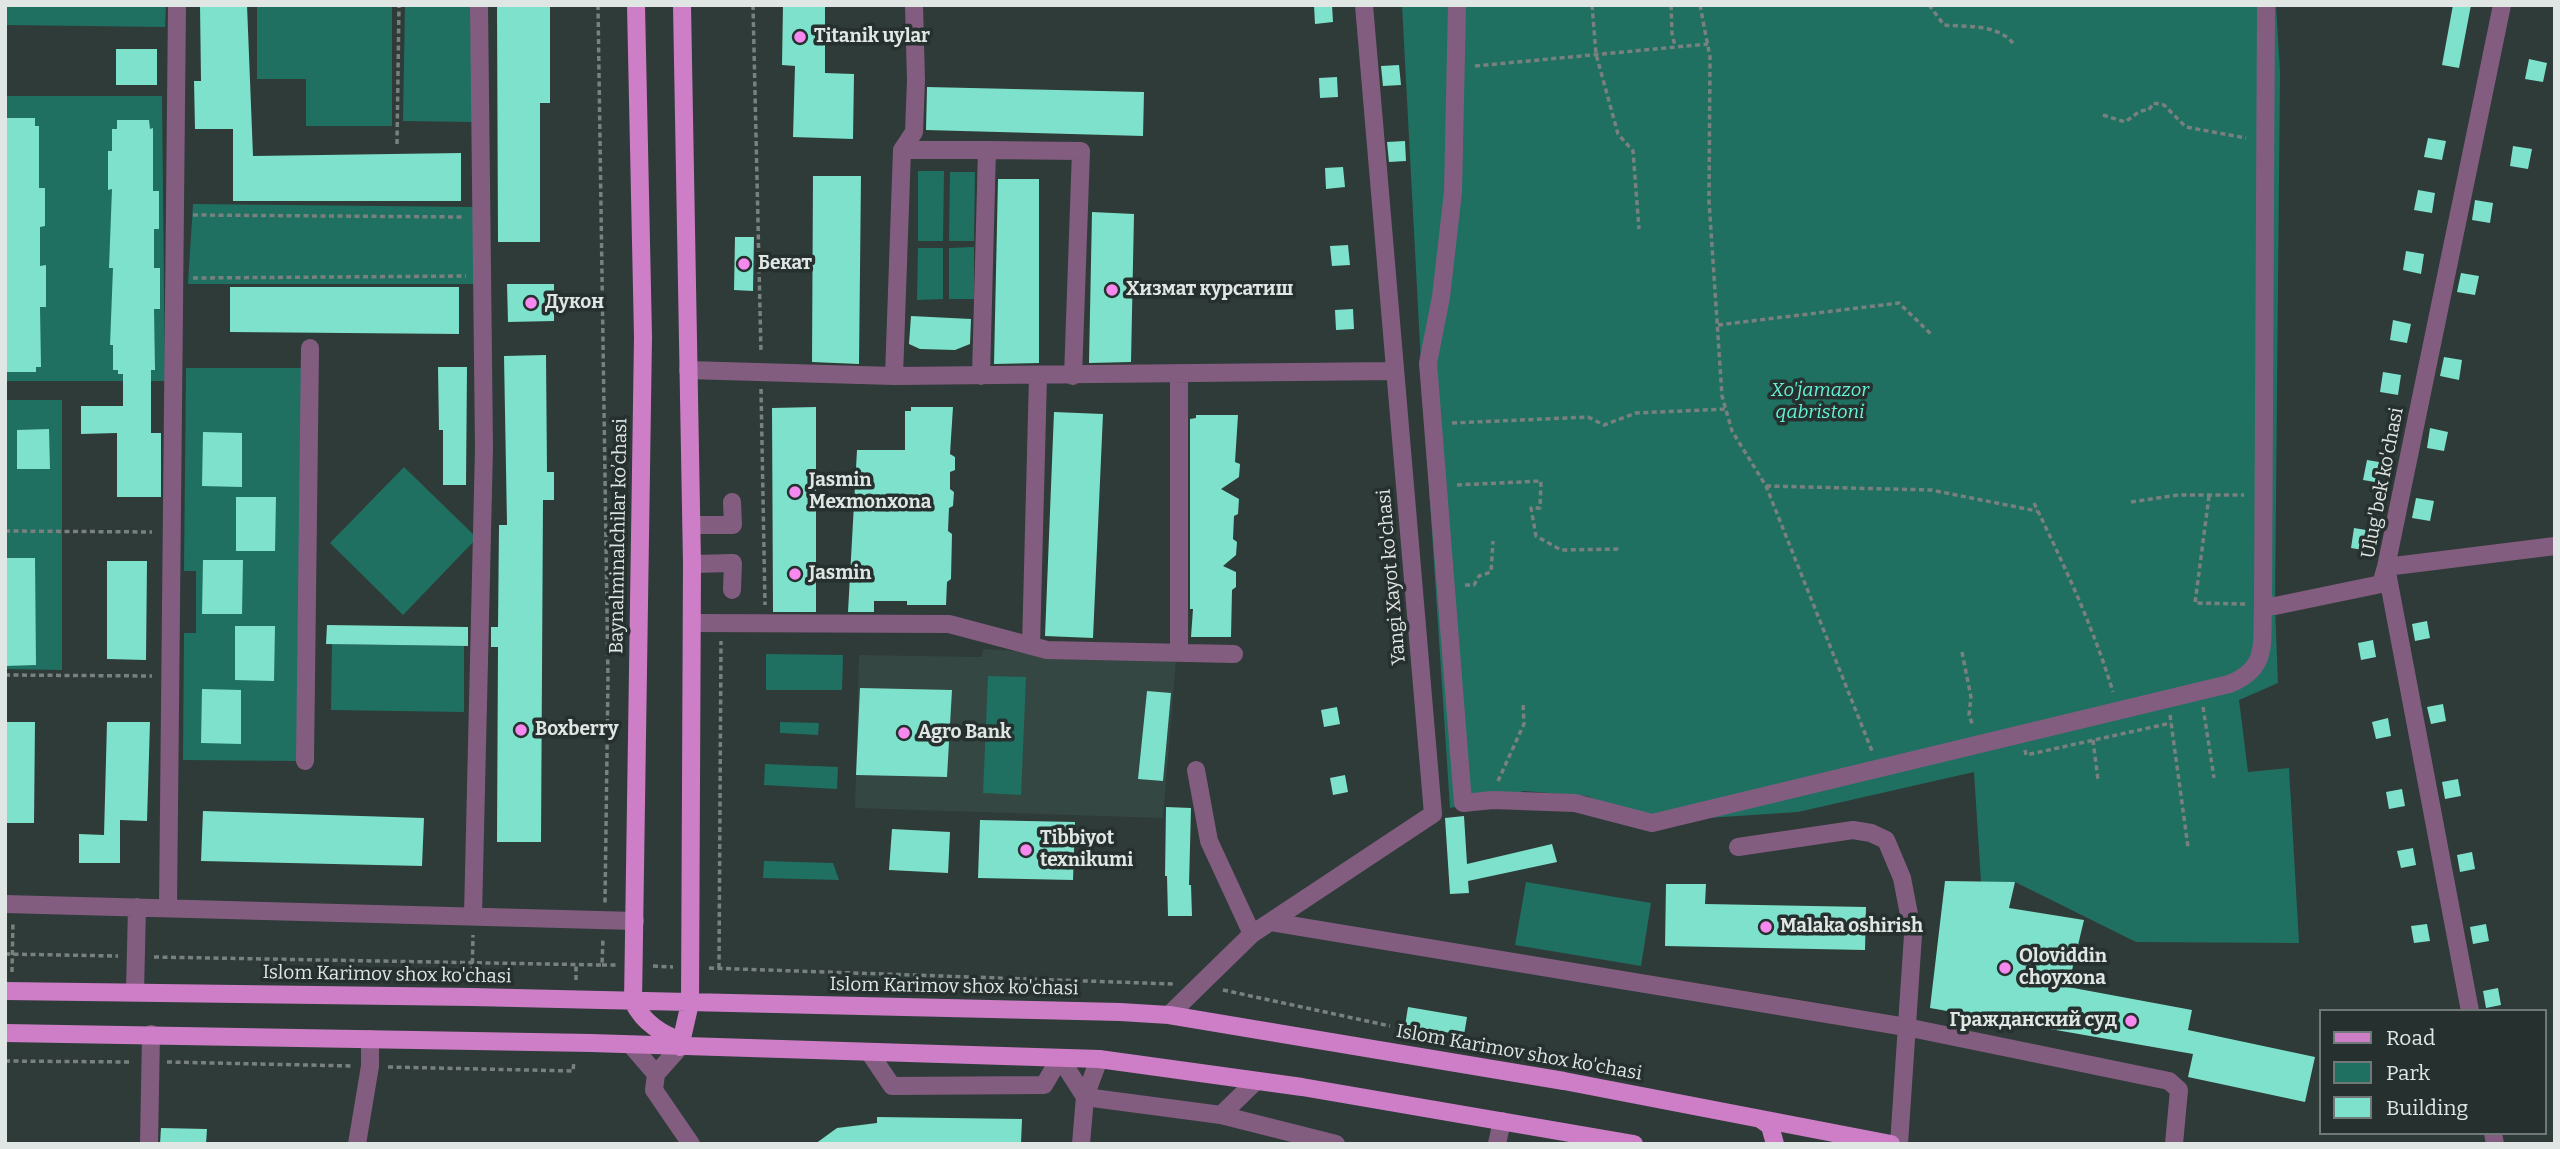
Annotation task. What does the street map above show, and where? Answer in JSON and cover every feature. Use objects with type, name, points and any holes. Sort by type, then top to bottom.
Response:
[{"type":"main road","name":"Baynalminalchilar ko’chasi","points":[[631,1045],[635,966],[643,337],[636,5]]},
{"type":"main road","points":[[681,1044],[690,1003],[692,623],[682,5]]},
{"type":"main road","name":"Islom Karimov shox ko'chasi","points":[[8,991],[472,997],[1170,1015],[1564,1081],[1891,1144]]},
{"type":"main road","points":[[633,1002],[645,1021],[681,1044]]},
{"type":"main road","points":[[5,1032],[681,1044],[704,1048],[1098,1059],[1256,1081],[1634,1144]]},
{"type":"main road","points":[[1759,1118],[1770,1126],[1775,1144]]},
{"type":"street","points":[[168,907],[177,5]]},
{"type":"street","points":[[473,915],[484,461],[479,5]]},
{"type":"street","points":[[894,376],[902,150],[914,132],[914,5]]},
{"type":"street","name":"Yangi Xayot ko'chasi","points":[[1170,1015],[1252,934],[1433,814],[1364,5]]},
{"type":"street","points":[[1457,5],[1453,192],[1441,297],[1428,363],[1463,803],[1493,800],[1575,803],[1653,823],[2201,691],[2246,678],[2261,660],[2266,5]]},
{"type":"street","name":"Ulug'bek ko'chasi","points":[[2470,1009],[2386,567],[2502,5]]},
{"type":"street","points":[[902,150],[1081,152],[1073,376]]},
{"type":"street","points":[[981,376],[987,150]]},
{"type":"street","points":[[305,761],[310,348]]},
{"type":"street","points":[[688,370],[894,376],[1395,371]]},
{"type":"street","points":[[1179,374],[1179,653]]},
{"type":"street","points":[[1031,646],[1038,376]]},
{"type":"street","points":[[692,525],[733,525],[732,502]]},
{"type":"street","points":[[2263,605],[2274,606],[2381,584],[2386,567],[2555,546]]},
{"type":"street","points":[[692,564],[733,563],[732,590]]},
{"type":"street","points":[[692,623],[949,624],[1047,650],[1234,654]]},
{"type":"street","points":[[1196,770],[1209,841],[1252,934]]},
{"type":"street","points":[[1738,847],[1853,830],[1871,833],[1886,840],[1902,878],[1913,935],[1899,1144]]},
{"type":"street","points":[[9,904],[635,921]]},
{"type":"street","points":[[135,992],[137,907]]},
{"type":"street","points":[[1271,922],[1906,1027],[2169,1081],[2179,1090],[2174,1144]]},
{"type":"street","points":[[149,1144],[151,1034]]},
{"type":"street","points":[[357,1144],[370,1066],[370,1039]]},
{"type":"street","points":[[681,1044],[656,1074],[654,1090],[691,1144]]},
{"type":"street","points":[[631,1045],[656,1074]]},
{"type":"street","points":[[869,1052],[892,1086],[1044,1085],[1060,1058],[1085,1097],[1221,1115],[1336,1144]]},
{"type":"street","points":[[1081,1144],[1085,1097],[1098,1059]]},
{"type":"street","points":[[1221,1115],[1256,1081]]},
{"type":"street","points":[[1497,1144],[1502,1121]]},
{"type":"path","points":[[397,144],[399,5]]},
{"type":"path","points":[[598,5],[608,678],[602,965]]},
{"type":"path","points":[[754,5],[765,623]]},
{"type":"path","points":[[1592,5],[1596,54],[1618,134],[1633,151],[1639,229]]},
{"type":"path","points":[[1671,5],[1675,46]]},
{"type":"path","points":[[1700,5],[1710,57],[1709,201],[1722,396],[1732,431],[1766,486],[1879,768]]},
{"type":"path","points":[[1929,5],[1944,25],[1990,29],[2014,43]]},
{"type":"path","points":[[1456,68],[1708,44]]},
{"type":"path","points":[[2104,115],[2125,122],[2140,111],[2149,110],[2153,103],[2164,106],[2186,127],[2266,141]]},
{"type":"path","points":[[174,215],[481,217]]},
{"type":"path","points":[[173,278],[482,276]]},
{"type":"path","points":[[1718,325],[1899,303],[1931,334]]},
{"type":"path","points":[[1433,423],[1588,417],[1604,425],[1636,413],[1726,409]]},
{"type":"path","points":[[1438,486],[1541,481],[1539,508],[1531,509],[1535,536],[1561,550],[1621,549]]},
{"type":"path","points":[[1766,486],[1931,490],[2037,510]]},
{"type":"path","points":[[2131,502],[2178,495],[2264,495]]},
{"type":"path","points":[[2209,496],[2195,603],[2263,605]]},
{"type":"path","points":[[2034,503],[2082,603],[2101,651],[2118,711]]},
{"type":"path","points":[[5,531],[172,532]]},
{"type":"path","points":[[1446,587],[1474,584],[1479,576],[1491,572],[1493,541]]},
{"type":"path","points":[[719,968],[721,623]]},
{"type":"path","points":[[1962,652],[1971,697],[1969,715],[1979,744]]},
{"type":"path","points":[[5,675],[172,677]]},
{"type":"path","points":[[2201,691],[2214,778]]},
{"type":"path","points":[[2168,699],[2188,848]]},
{"type":"path","points":[[1493,800],[1500,775],[1521,731],[1523,703]]},
{"type":"path","points":[[2020,735],[2026,755],[2171,723]]},
{"type":"path","points":[[2093,740],[2098,780]]},
{"type":"path","points":[[8,991],[12,954],[9,904]]},
{"type":"path","points":[[472,997],[473,915]]},
{"type":"path","points":[[5,954],[690,967],[1202,985],[1390,1026]]},
{"type":"path","points":[[5,1061],[573,1070]]},
{"type":"shaded area","points":[[983,649],[1176,660],[1163,818],[855,808],[859,655],[982,657]]},
{"type":"green space","points":[[5,5],[166,5],[165,27],[5,25]]},
{"type":"green space","points":[[257,5],[392,5],[392,126],[306,126],[306,79],[257,79]]},
{"type":"green space","points":[[405,5],[475,5],[473,122],[403,121]]},
{"type":"green space","name":"Xo'jamazor qabristoni","points":[[1402,5],[2276,5],[2280,72],[2275,606],[2278,683],[2239,700],[2248,772],[2289,768],[2299,943],[2136,942],[2015,882],[1981,882],[1974,772],[1798,812],[1647,822],[1587,796],[1524,791],[1450,808],[1421,364]]},
{"type":"green space","points":[[5,96],[162,96],[165,381],[5,381]]},
{"type":"green space","points":[[918,171],[944,171],[943,241],[918,241]]},
{"type":"green space","points":[[950,172],[975,172],[974,241],[949,241]]},
{"type":"green space","points":[[193,204],[474,207],[477,284],[188,284]]},
{"type":"green space","points":[[974,247],[974,299],[949,299],[949,248]]},
{"type":"green space","points":[[918,248],[943,248],[943,299],[917,300]]},
{"type":"green space","points":[[186,368],[304,368],[299,761],[183,760],[184,633],[196,633],[196,571],[184,571]]},
{"type":"green space","points":[[5,400],[62,400],[62,670],[5,669]]},
{"type":"green space","points":[[404,467],[477,538],[403,615],[330,543]]},
{"type":"green space","points":[[332,644],[464,646],[464,712],[331,710]]},
{"type":"green space","points":[[766,654],[843,655],[842,690],[766,690]]},
{"type":"green space","points":[[988,676],[1026,677],[1021,795],[983,793]]},
{"type":"green space","points":[[780,722],[819,723],[818,735],[780,733]]},
{"type":"green space","points":[[765,764],[838,767],[837,789],[764,785]]},
{"type":"green space","points":[[764,861],[833,863],[839,880],[763,878]]},
{"type":"green space","points":[[1526,882],[1651,903],[1641,966],[1515,945]]},
{"type":"building","points":[[200,5],[247,5],[253,156],[461,153],[461,201],[233,201],[233,129],[195,129],[194,81],[201,81]]},
{"type":"building","points":[[497,5],[550,5],[550,103],[540,103],[540,242],[498,242]]},
{"type":"building","points":[[783,5],[825,5],[825,73],[854,74],[853,139],[793,137],[795,66],[782,65]]},
{"type":"building","points":[[1314,5],[1332,5],[1333,22],[1315,24]]},
{"type":"building","points":[[2453,5],[2471,5],[2459,68],[2442,65]]},
{"type":"building","points":[[116,49],[157,49],[157,85],[116,85]]},
{"type":"building","points":[[2529,59],[2547,63],[2543,82],[2525,79]]},
{"type":"building","points":[[1399,65],[1401,85],[1383,86],[1381,66]]},
{"type":"building","points":[[1337,77],[1338,97],[1320,98],[1319,78]]},
{"type":"building","points":[[927,87],[1144,92],[1143,136],[926,130]]},
{"type":"building","points":[[5,118],[35,118],[35,126],[39,126],[39,188],[45,188],[45,226],[40,227],[40,266],[46,265],[46,307],[40,307],[41,367],[36,367],[36,372],[5,372]]},
{"type":"building","points":[[117,120],[149,120],[150,129],[153,128],[153,191],[159,191],[159,229],[154,229],[154,268],[160,268],[160,309],[154,309],[155,370],[151,370],[151,433],[161,433],[161,497],[117,497],[117,433],[81,434],[81,406],[123,406],[123,374],[113,370],[113,345],[110,345],[113,268],[109,268],[112,189],[108,190],[108,151],[112,151],[112,129],[117,129]]},
{"type":"building","points":[[2428,138],[2446,141],[2442,160],[2424,157]]},
{"type":"building","points":[[1405,141],[1406,161],[1389,162],[1387,142]]},
{"type":"building","points":[[2513,146],[2532,149],[2528,169],[2510,166]]},
{"type":"building","points":[[1343,167],[1345,187],[1326,189],[1325,168]]},
{"type":"building","points":[[813,176],[861,176],[859,364],[812,362]]},
{"type":"building","points":[[998,179],[1039,179],[1039,363],[994,364]]},
{"type":"building","points":[[2418,190],[2435,193],[2432,213],[2414,210]]},
{"type":"building","points":[[2475,200],[2493,203],[2490,223],[2472,220]]},
{"type":"building","name":"Хизмат курсатиш","points":[[1092,212],[1134,214],[1131,362],[1089,363]]},
{"type":"building","name":"Бекат","points":[[735,237],[754,237],[753,291],[734,290]]},
{"type":"building","points":[[1348,245],[1350,265],[1332,266],[1330,246]]},
{"type":"building","points":[[2406,251],[2424,254],[2421,274],[2403,270]]},
{"type":"building","points":[[2461,273],[2479,276],[2475,295],[2457,292]]},
{"type":"building","name":"Дукон","points":[[507,284],[554,284],[554,321],[508,322]]},
{"type":"building","points":[[230,287],[459,287],[459,334],[230,332]]},
{"type":"building","points":[[1353,309],[1354,329],[1336,330],[1335,310]]},
{"type":"building","points":[[911,316],[971,319],[970,344],[955,350],[920,349],[909,344]]},
{"type":"building","points":[[2393,320],[2411,324],[2407,343],[2390,340]]},
{"type":"building","points":[[546,355],[547,472],[554,472],[554,500],[543,500],[541,842],[497,842],[498,647],[491,647],[491,627],[498,627],[499,525],[507,525],[504,356]]},
{"type":"building","points":[[2444,357],[2462,360],[2459,380],[2440,376]]},
{"type":"building","points":[[438,367],[467,367],[466,485],[443,485],[443,430],[439,430]]},
{"type":"building","points":[[2383,372],[2401,375],[2398,395],[2380,392]]},
{"type":"building","points":[[816,407],[816,612],[773,612],[772,408]]},
{"type":"building","points":[[911,407],[953,407],[950,454],[955,457],[955,470],[950,472],[950,489],[954,492],[953,506],[949,508],[948,531],[952,534],[951,579],[947,582],[946,605],[907,605],[907,601],[874,601],[874,612],[848,612],[857,450],[905,450],[905,411],[911,411]]},
{"type":"building","points":[[1054,412],[1103,414],[1093,638],[1045,636]]},
{"type":"building","points":[[1196,415],[1238,415],[1235,462],[1240,464],[1239,477],[1221,489],[1239,499],[1238,514],[1234,516],[1233,539],[1237,542],[1236,555],[1223,566],[1236,572],[1236,587],[1232,590],[1231,637],[1191,637],[1193,609],[1190,609],[1190,419],[1196,418]]},
{"type":"building","points":[[2430,428],[2448,432],[2444,451],[2427,448]]},
{"type":"building","points":[[49,429],[50,469],[17,469],[17,430]]},
{"type":"building","points":[[203,432],[242,433],[242,487],[202,486]]},
{"type":"building","points":[[2367,460],[2385,463],[2381,483],[2363,480]]},
{"type":"building","points":[[236,497],[276,497],[275,551],[236,551]]},
{"type":"building","points":[[2416,498],[2434,501],[2430,521],[2412,518]]},
{"type":"building","points":[[2354,528],[2372,531],[2369,551],[2351,548]]},
{"type":"building","points":[[5,558],[35,558],[36,665],[5,666]]},
{"type":"building","points":[[203,560],[243,560],[242,614],[202,614]]},
{"type":"building","points":[[107,561],[147,561],[146,660],[107,659]]},
{"type":"building","points":[[2427,621],[2430,638],[2415,641],[2412,624]]},
{"type":"building","points":[[327,625],[468,627],[468,646],[326,644]]},
{"type":"building","points":[[235,626],[275,626],[274,681],[235,680]]},
{"type":"building","points":[[2373,640],[2376,657],[2361,660],[2358,643]]},
{"type":"building","name":"Agro Bank","points":[[860,688],[952,690],[947,777],[856,775]]},
{"type":"building","points":[[202,689],[241,690],[241,744],[201,743]]},
{"type":"building","points":[[1147,691],[1171,693],[1163,781],[1138,779]]},
{"type":"building","points":[[2443,704],[2446,721],[2431,724],[2427,707]]},
{"type":"building","points":[[1337,707],[1340,724],[1324,727],[1321,710]]},
{"type":"building","points":[[2388,718],[2391,736],[2376,739],[2372,722]]},
{"type":"building","points":[[5,722],[35,722],[34,823],[5,823]]},
{"type":"building","points":[[107,722],[150,722],[147,821],[120,820],[120,863],[79,863],[79,834],[104,835]]},
{"type":"building","points":[[1345,775],[1348,792],[1333,795],[1330,778]]},
{"type":"building","points":[[2458,779],[2461,796],[2445,799],[2442,782]]},
{"type":"building","points":[[2402,789],[2405,806],[2389,809],[2386,792]]},
{"type":"building","points":[[1166,807],[1191,808],[1189,885],[1192,916],[1168,916],[1165,876]]},
{"type":"building","points":[[203,811],[424,818],[422,866],[201,861]]},
{"type":"building","points":[[1464,816],[1467,864],[1552,844],[1557,862],[1468,881],[1469,893],[1450,894],[1445,818]]},
{"type":"building","name":"Tibbiyot texnikumi","points":[[980,820],[1075,822],[1073,880],[978,878]]},
{"type":"building","points":[[892,829],[950,832],[948,873],[889,870]]},
{"type":"building","points":[[2413,848],[2416,865],[2401,868],[2397,851]]},
{"type":"building","points":[[2472,852],[2475,869],[2460,872],[2457,855]]},
{"type":"building","points":[[1945,881],[2015,882],[2009,908],[2084,920],[2068,987],[2192,1010],[2188,1030],[2315,1057],[2305,1102],[2188,1077],[2193,1054],[1930,1008]]},
{"type":"building","name":"Malaka oshirish","points":[[1666,884],[1706,884],[1705,904],[1866,907],[1865,950],[1665,946]]},
{"type":"building","points":[[2427,924],[2430,941],[2414,943],[2411,926]]},
{"type":"building","points":[[2486,924],[2489,941],[2473,944],[2470,927]]},
{"type":"building","points":[[2498,988],[2501,1005],[2486,1008],[2483,991]]},
{"type":"building","points":[[1408,1007],[1467,1017],[1464,1035],[1405,1026]]},
{"type":"building","points":[[877,1117],[1022,1119],[1021,1144],[815,1144],[837,1128],[877,1123]]},
{"type":"building","points":[[161,1128],[207,1129],[206,1144],[160,1144]]},
{"type":"place","name":"Titanik uylar","points":[[800,37]]},
{"type":"place","name":"Бекат","points":[[744,264]]},
{"type":"place","name":"Хизмат курсатиш","points":[[1112,290]]},
{"type":"place","name":"Дукон","points":[[531,303]]},
{"type":"place","name":"Jasmin Mexmonxona","points":[[795,492]]},
{"type":"place","name":"Jasmin","points":[[795,574]]},
{"type":"place","name":"Boxberry","points":[[521,730]]},
{"type":"place","name":"Agro Bank","points":[[904,733]]},
{"type":"place","name":"Tibbiyot texnikumi","points":[[1026,850]]},
{"type":"place","name":"Malaka oshirish","points":[[1766,927]]},
{"type":"place","name":"Oloviddin choyxona","points":[[2005,968]]},
{"type":"place","name":"Гражданский суд","points":[[2131,1021]]}]
